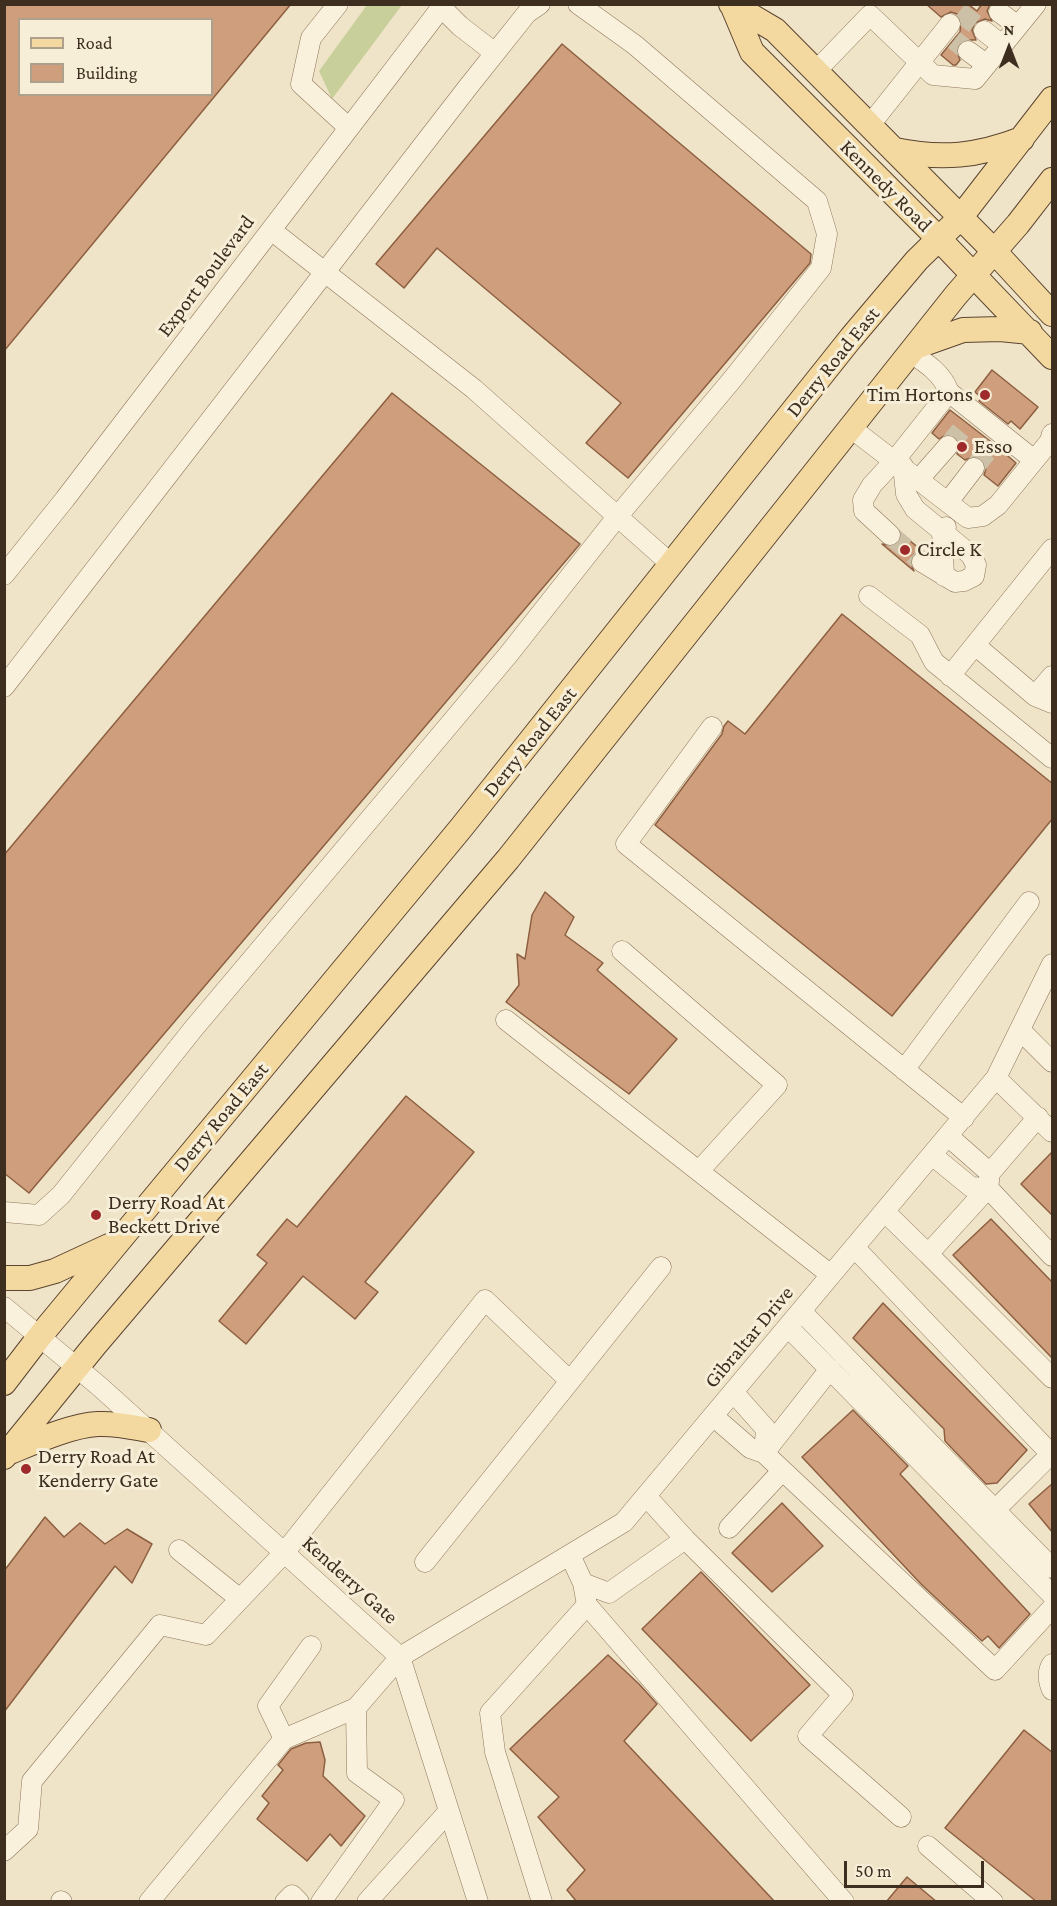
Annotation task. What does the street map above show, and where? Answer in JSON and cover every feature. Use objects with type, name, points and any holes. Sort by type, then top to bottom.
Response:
[{"type":"main road","name":"Kennedy Road","points":[[732,6],[775,30],[994,251],[1053,314]]},
{"type":"main road","name":"Kennedy Road","points":[[732,6],[752,52],[1053,357]]},
{"type":"main road","name":"Derry Road East","points":[[4,1383],[40,1336],[461,828],[851,338],[938,238],[960,218],[1053,99]]},
{"type":"main road","points":[[895,150],[927,156],[958,156],[991,150],[1022,139]]},
{"type":"main road","points":[[6,1455],[95,1345],[508,859],[850,428],[1053,180]]},
{"type":"main road","points":[[913,350],[963,330],[1000,329],[1030,332]]},
{"type":"main road","points":[[4,1278],[30,1278],[55,1271],[117,1243]]},
{"type":"main road","points":[[6,1455],[43,1439],[96,1424],[121,1425],[149,1430]]},
{"type":"street","points":[[338,4],[311,38],[301,84],[350,128]]},
{"type":"street","points":[[4,687],[495,53],[527,13],[540,4]]},
{"type":"street","points":[[4,1212],[39,1215],[61,1195],[194,1028],[508,655],[820,268],[827,234],[816,201],[635,45],[578,4]]},
{"type":"street","points":[[816,72],[873,10],[918,62],[933,75],[975,79],[1036,4]]},
{"type":"street","points":[[443,6],[460,26],[495,53]]},
{"type":"street","name":"Export Boulevard","points":[[4,575],[72,490],[443,6]]},
{"type":"street","points":[[999,12],[1018,26]]},
{"type":"street","points":[[984,31],[1002,45]]},
{"type":"street","points":[[869,126],[918,62],[954,37],[986,64]]},
{"type":"street","points":[[271,230],[474,389],[671,564]]},
{"type":"street","points":[[913,350],[946,383],[949,392],[971,418],[997,439],[1034,460]]},
{"type":"street","points":[[890,535],[864,511],[862,500],[872,485],[899,463],[949,392]]},
{"type":"street","points":[[850,428],[899,463],[968,518],[983,516],[998,505],[1050,441],[1053,434]]},
{"type":"street","points":[[919,479],[948,446]]},
{"type":"street","points":[[899,463],[906,494],[915,509],[971,555],[976,565],[974,576],[956,582],[922,562]]},
{"type":"street","points":[[944,576],[942,531],[974,468]]},
{"type":"street","points":[[950,676],[1053,549]]},
{"type":"street","points":[[869,596],[920,634],[934,662],[1053,758]]},
{"type":"street","points":[[975,645],[1044,700],[1053,676]]},
{"type":"street","points":[[712,727],[626,844],[964,1118]]},
{"type":"street","points":[[904,1070],[1029,902]]},
{"type":"street","points":[[622,951],[777,1085],[699,1171]]},
{"type":"street","name":"Gibraltar Drive","points":[[356,1708],[400,1657],[624,1522],[996,1078],[1053,964]]},
{"type":"street","points":[[506,1020],[831,1275]]},
{"type":"street","points":[[1020,1030],[1053,1062]]},
{"type":"street","points":[[996,1078],[1053,1132]]},
{"type":"street","points":[[928,1254],[1038,1118]]},
{"type":"street","points":[[948,1136],[1053,1256]]},
{"type":"street","points":[[932,1155],[971,1187],[989,1181]]},
{"type":"street","points":[[885,1212],[1053,1378]]},
{"type":"street","points":[[854,1247],[1052,1454],[995,1510]]},
{"type":"street","points":[[425,1562],[661,1267]]},
{"type":"street","points":[[4,1851],[28,1829],[32,1781],[160,1625],[206,1635],[284,1553],[485,1300],[570,1381]]},
{"type":"street","name":"Kenderry Gate","points":[[4,1307],[149,1430],[400,1657],[478,1902]]},
{"type":"street","points":[[801,1311],[1053,1568]]},
{"type":"street","points":[[788,1327],[1053,1595]]},
{"type":"street","points":[[764,1453],[830,1369]]},
{"type":"street","points":[[734,1393],[765,1429],[764,1453]]},
{"type":"street","points":[[713,1416],[750,1448],[764,1453],[995,1670],[1053,1608]]},
{"type":"street","points":[[729,1528],[782,1471]]},
{"type":"street","points":[[646,1496],[684,1539],[843,1695],[808,1736],[901,1817]]},
{"type":"street","points":[[583,1583],[609,1593],[684,1539]]},
{"type":"street","points":[[179,1550],[240,1599]]},
{"type":"street","points":[[570,1555],[583,1583],[587,1605],[843,1902]]},
{"type":"street","points":[[542,1902],[495,1752],[490,1713],[587,1605]]},
{"type":"street","points":[[284,1739],[268,1706],[311,1646]]},
{"type":"street","points":[[1053,1664],[1050,1666],[1048,1682],[1053,1690]]},
{"type":"street","points":[[149,1902],[284,1739],[356,1708],[357,1773],[394,1800],[321,1902]]},
{"type":"street","points":[[366,1902],[449,1811]]},
{"type":"street","points":[[928,1846],[993,1902]]},
{"type":"street","points":[[285,1902],[292,1895],[299,1902]]},
{"type":"green space","points":[[367,5],[402,5],[332,99],[319,71]]},
{"type":"building","points":[[4,4],[291,4],[4,351]]},
{"type":"building","points":[[926,4],[968,4],[977,11],[982,4],[990,4],[987,11],[992,21],[985,19],[975,23],[972,30],[976,40],[964,40],[959,44],[956,50],[960,60],[953,65],[941,55],[960,32],[961,19],[957,14],[951,12],[941,17]]},
{"type":"building","points":[[562,44],[811,254],[810,263],[628,478],[586,443],[621,403],[437,248],[404,288],[376,264]]},
{"type":"building","points":[[992,370],[1038,407],[1020,429],[1011,421],[1008,424],[979,401],[982,398],[975,392]]},
{"type":"building","points":[[392,393],[580,544],[29,1193],[4,1173],[4,855]]},
{"type":"building","points":[[950,410],[1016,463],[998,486],[984,475],[986,469],[982,459],[975,456],[965,460],[957,454],[959,443],[955,437],[945,435],[939,439],[932,433]]},
{"type":"building","points":[[902,534],[921,550],[912,556],[910,562],[914,571],[882,544],[894,546],[899,543]]},
{"type":"building","points":[[842,614],[1053,784],[1053,818],[892,1016],[655,825],[722,734],[728,721],[745,734]]},
{"type":"building","points":[[545,892],[574,917],[565,935],[603,963],[597,970],[677,1039],[629,1094],[506,1002],[519,985],[517,954],[525,959],[532,915]]},
{"type":"building","points":[[406,1096],[474,1152],[365,1282],[378,1292],[355,1319],[303,1276],[246,1344],[219,1321],[267,1263],[257,1255],[287,1219],[297,1227]]},
{"type":"building","points":[[1053,1151],[1053,1216],[1021,1184]]},
{"type":"building","points":[[991,1219],[1053,1283],[1053,1359],[953,1255]]},
{"type":"building","points":[[883,1303],[1027,1450],[997,1483],[986,1484],[945,1441],[944,1429],[853,1338]]},
{"type":"building","points":[[853,1410],[908,1466],[900,1474],[1030,1614],[999,1648],[988,1636],[982,1641],[921,1584],[802,1457]]},
{"type":"building","points":[[1053,1483],[1053,1533],[1029,1504]]},
{"type":"building","points":[[782,1503],[823,1546],[772,1592],[732,1553]]},
{"type":"building","points":[[45,1517],[64,1537],[80,1523],[105,1544],[127,1529],[152,1544],[132,1583],[115,1566],[4,1712],[4,1571]]},
{"type":"building","points":[[701,1572],[810,1685],[751,1741],[642,1629]]},
{"type":"building","points":[[608,1655],[657,1704],[624,1741],[775,1902],[577,1902],[567,1890],[585,1870],[538,1817],[559,1797],[510,1749]]},
{"type":"building","points":[[1024,1730],[1053,1753],[1053,1902],[1037,1902],[945,1828]]},
{"type":"building","points":[[320,1742],[325,1760],[323,1776],[365,1816],[341,1846],[330,1834],[307,1861],[257,1819],[269,1803],[262,1796],[283,1770],[278,1765],[291,1749],[306,1743]]},
{"type":"building","points":[[907,1877],[937,1902],[886,1902]]},
{"type":"tunnel","points":[[959,12],[984,31]]},
{"type":"tunnel","points":[[954,40],[968,51]]},
{"type":"tunnel","points":[[948,446],[967,423]]},
{"type":"tunnel","points":[[974,468],[993,444]]},
{"type":"tunnel","points":[[890,535],[922,562]]},
{"type":"place","name":"Tim Hortons","points":[[985,395]]},
{"type":"place","name":"Esso","points":[[962,447]]},
{"type":"place","name":"Circle K","points":[[905,550]]},
{"type":"place","name":"Derry Road At Beckett Drive","points":[[96,1215]]},
{"type":"place","name":"Derry Road At Kenderry Gate","points":[[26,1469]]}]
